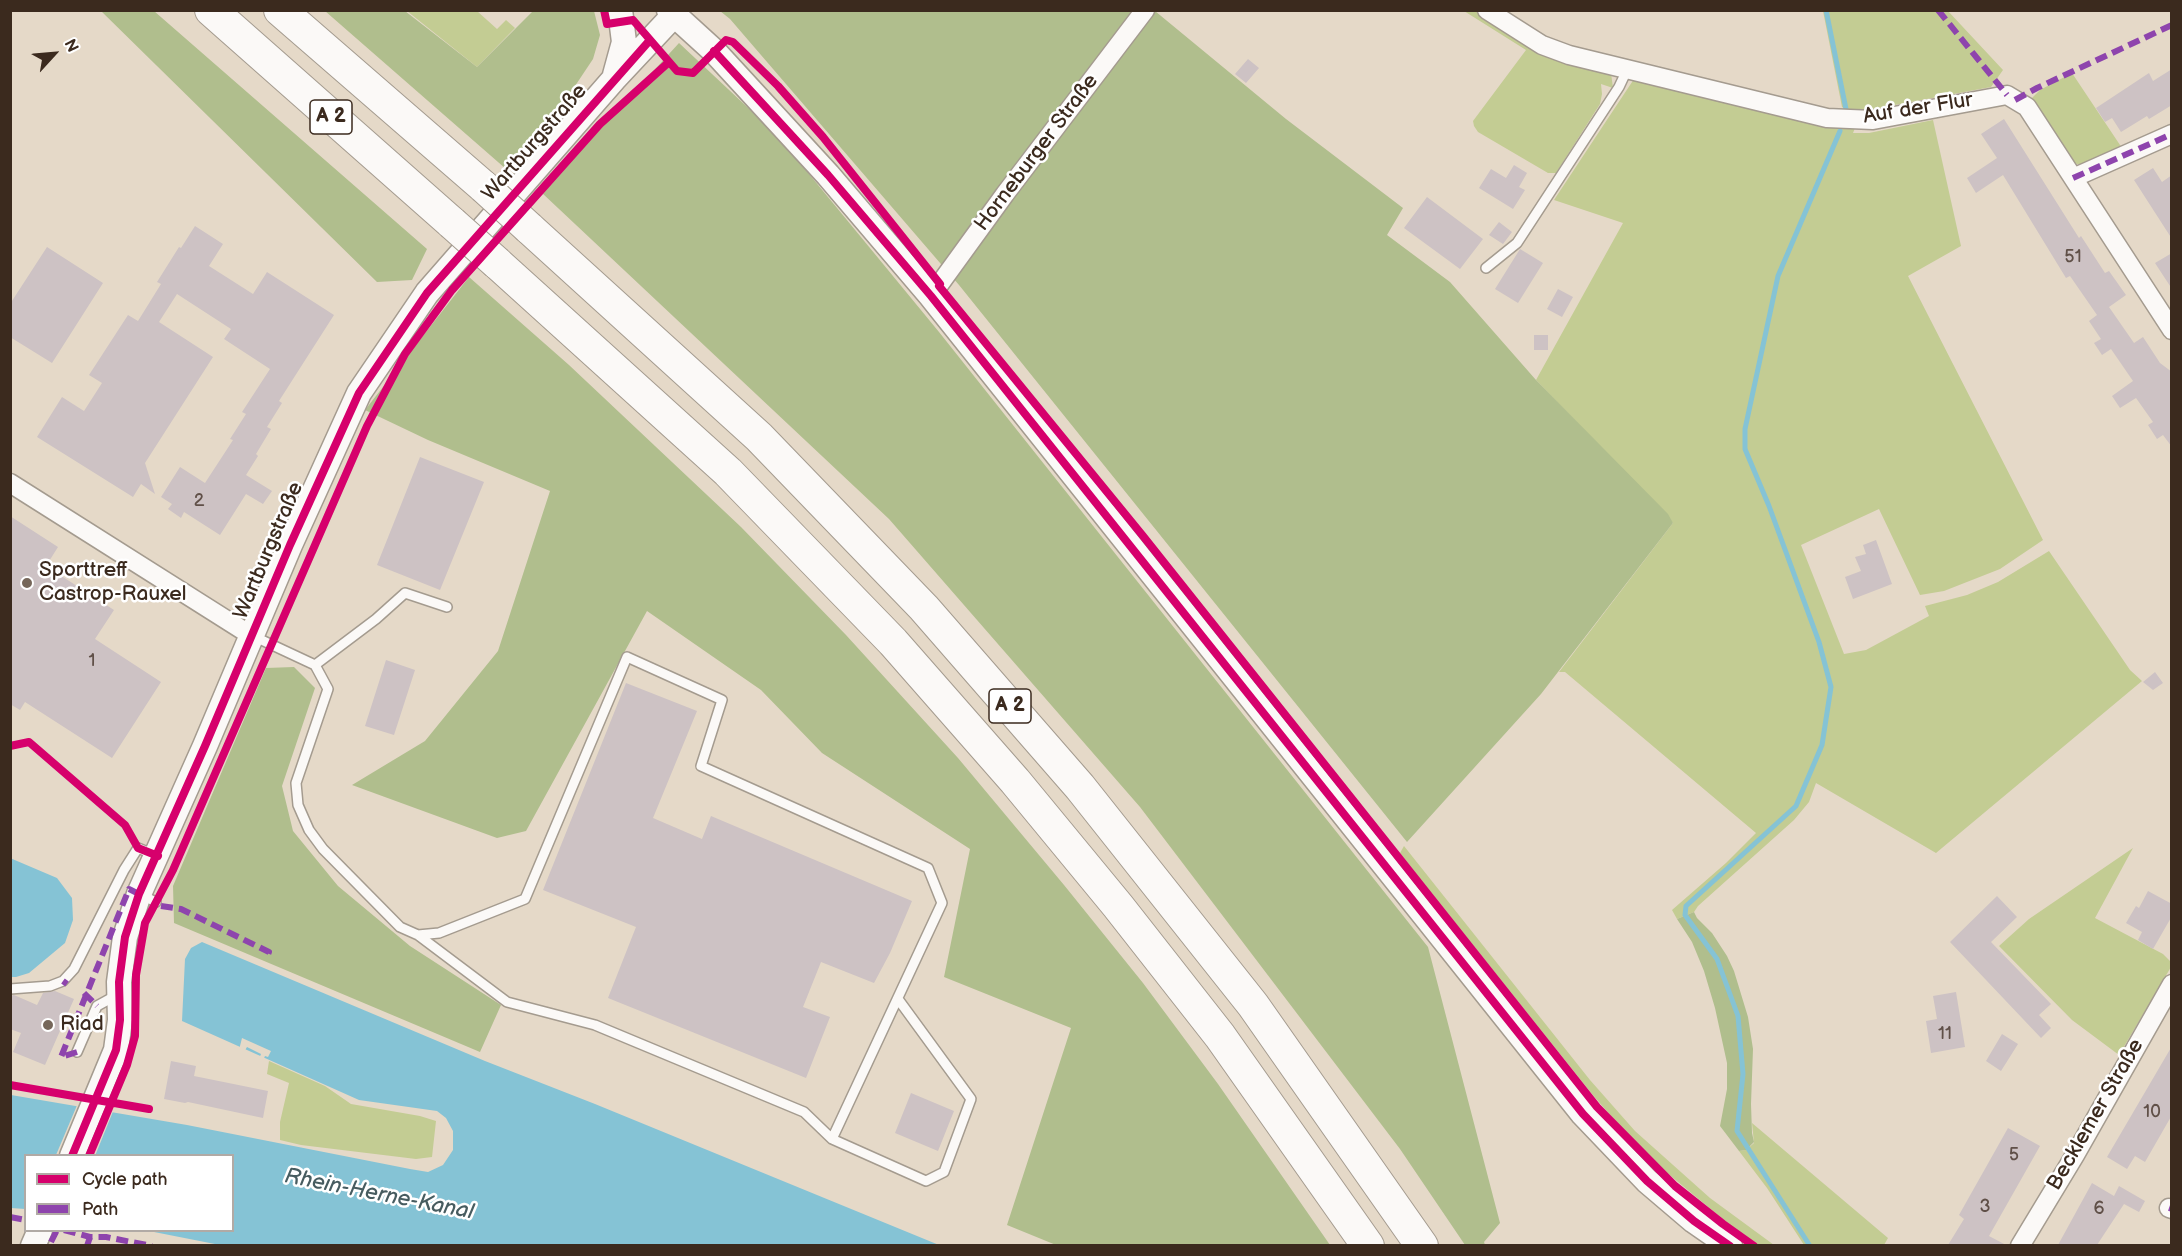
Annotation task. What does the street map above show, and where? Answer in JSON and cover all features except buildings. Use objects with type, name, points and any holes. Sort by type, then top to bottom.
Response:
[{"type":"highway","name":"A 2","points":[[211,10],[497,263],[728,472],[901,651],[1015,781],[1118,906],[1220,1036],[1368,1245]]},
{"type":"highway","name":"A 2","points":[[280,10],[484,187],[759,437],[932,617],[1080,787],[1253,1005],[1422,1245]]},
{"type":"main road","points":[[614,80],[624,42],[620,10]]},
{"type":"main road","points":[[671,13],[714,51],[819,166],[931,296],[1583,1114],[1647,1181],[1694,1221],[1730,1245]]},
{"type":"main road","name":"Wartburgstraße","points":[[72,1154],[116,1050],[125,937],[148,898],[158,856],[359,393],[427,293],[671,13]]},
{"type":"street","name":"Horneburger Straße","points":[[931,296],[1145,10]]},
{"type":"street","name":"Auf der Flur","points":[[1487,10],[1542,45],[1569,55],[1827,118],[1873,120],[2007,95],[2027,107],[2172,330]]},
{"type":"street","points":[[2073,178],[2172,134]]},
{"type":"street","points":[[10,483],[252,636]]},
{"type":"street","name":"Becklemer Straße","points":[[2020,1245],[2075,1155],[2172,984]]},
{"type":"lane","points":[[1486,268],[1517,243],[1619,87],[1627,70]]},
{"type":"lane","points":[[315,665],[376,619],[405,593],[447,607]]},
{"type":"lane","points":[[252,636],[315,665],[328,689],[296,783],[298,805],[309,830],[323,849],[400,927],[418,935],[507,1002],[595,1025],[804,1112],[832,1139],[926,1181],[944,1172],[971,1099],[898,999]]},
{"type":"lane","points":[[418,935],[439,933],[525,899],[627,657],[722,700],[701,766],[928,868],[942,903],[832,1139]]},
{"type":"lane","points":[[10,989],[40,987],[63,981],[74,969],[124,870],[138,848],[158,856]]},
{"type":"lane","points":[[77,1052],[97,1006],[119,994]]},
{"type":"green space","points":[[101,11],[154,11],[427,249],[412,280],[377,282]]},
{"type":"green space","points":[[325,11],[405,11],[477,67],[533,11],[594,11],[600,35],[593,59],[565,101],[506,169]]},
{"type":"green space","points":[[407,11],[477,11],[497,29],[506,20],[515,28],[477,67]]},
{"type":"green space","points":[[720,11],[1155,11],[1286,119],[1403,208],[1387,235],[1450,282],[1536,380],[1668,514],[1673,523],[1541,694],[1407,842],[959,285],[730,19]]},
{"type":"green space","points":[[1464,11],[1480,11],[1611,73],[1613,88],[1601,84],[1600,104],[1556,173],[1548,173],[1478,132],[1474,126],[1473,121],[1526,50]]},
{"type":"green space","points":[[1823,11],[1948,11],[2003,70],[1991,87],[1852,113],[1842,107]]},
{"type":"green space","points":[[679,43],[777,135],[939,332],[1428,947],[1500,1223],[1484,1242],[1485,1245],[1465,1245],[1400,1149],[1140,807],[889,519],[542,193]]},
{"type":"green space","points":[[2072,73],[2122,148],[2082,166],[2072,162],[2032,98],[2040,90]]},
{"type":"green space","points":[[1634,79],[1823,123],[1855,128],[1853,133],[1869,133],[1933,120],[1961,246],[1908,276],[2043,540],[2000,569],[1944,591],[1920,595],[1879,509],[1801,545],[1844,654],[1866,650],[1929,616],[1925,606],[1967,595],[1998,582],[2049,551],[2130,670],[2142,681],[1936,853],[1816,783],[1809,802],[1794,820],[1694,912],[1677,919],[1672,910],[1726,863],[1756,833],[1565,672],[1559,672],[1673,523],[1536,380],[1623,223],[1554,200]]},
{"type":"green space","points":[[469,277],[569,365],[741,527],[846,635],[958,758],[1143,983],[1218,1084],[1330,1245],[1056,1245],[1007,1225],[1071,1028],[944,977],[970,849],[822,753],[761,690],[647,611],[526,831],[497,838],[352,785],[425,741],[498,651],[550,491],[428,440],[365,410]]},
{"type":"green space","points":[[294,667],[315,688],[282,786],[293,831],[338,886],[410,946],[501,1005],[480,1052],[174,923],[173,886],[266,668]]},
{"type":"green space","points":[[1404,846],[1590,1080],[1635,1131],[1710,1198],[1774,1245],[1759,1245],[1730,1225],[1660,1167],[1618,1124],[1405,860],[1400,853]]},
{"type":"green space","points":[[2133,848],[2095,918],[2163,954],[2171,962],[2171,967],[2119,1055],[2072,1020],[1999,946],[2029,919]]},
{"type":"green space","points":[[1694,912],[1712,933],[1727,956],[1748,1017],[1753,1049],[1751,1104],[1754,1142],[1746,1150],[1739,1151],[1720,1126],[1727,1089],[1727,1063],[1704,971],[1692,942],[1677,919]]},
{"type":"green space","points":[[269,1061],[325,1086],[351,1104],[436,1121],[432,1157],[416,1159],[301,1145],[280,1140],[280,1122],[289,1083],[267,1074]]},
{"type":"green space","points":[[1752,1123],[1888,1238],[1884,1245],[1804,1245],[1767,1188],[1739,1151],[1746,1150],[1754,1143]]},
{"type":"water","points":[[10,858],[57,878],[72,898],[73,920],[65,943],[29,973],[16,977],[10,977]]},
{"type":"water","name":"Rhein-Herne-Kanal","points":[[202,942],[485,1061],[939,1245],[225,1246],[154,1232],[234,1232],[234,1154],[24,1154],[24,1209],[11,1208],[11,1095],[187,1125],[428,1172],[443,1165],[453,1150],[453,1131],[446,1118],[437,1111],[359,1100],[182,1021],[185,959],[191,948]]},
{"type":"pier","points":[[242,1038],[271,1051],[268,1057],[265,1056],[263,1060],[259,1059],[261,1054],[247,1047],[244,1052],[239,1050]]},
{"type":"pier","points":[[78,1103],[114,1109],[96,1154],[56,1154]]},
{"type":"waterway","points":[[1826,10],[1846,109]]},
{"type":"waterway","points":[[1810,1246],[1737,1131],[1743,1074],[1738,1016],[1717,959],[1685,915],[1686,906],[1796,806],[1822,745],[1831,687],[1819,642],[1769,506],[1745,449],[1745,429],[1778,276],[1840,131]]},
{"type":"marked path","points":[[1938,10],[2007,95]]},
{"type":"marked path","points":[[2015,100],[2172,25]]},
{"type":"marked path","points":[[2073,178],[2172,134]]},
{"type":"marked path","points":[[77,1052],[61,1057],[129,889],[139,894]]},
{"type":"marked path","points":[[161,906],[181,909],[269,952],[267,957]]},
{"type":"marked path","points":[[63,981],[67,984]]},
{"type":"marked path","points":[[84,993],[97,1006]]},
{"type":"marked path","points":[[10,1217],[24,1220]]},
{"type":"marked path","points":[[51,1242],[56,1232]]},
{"type":"marked path","points":[[71,1232],[90,1237]]},
{"type":"marked path","points":[[87,1246],[90,1237],[106,1237],[152,1246]]},
{"type":"cycle path","points":[[604,10],[607,24],[633,20],[677,71],[693,73],[726,40],[733,42],[778,86],[823,137],[940,284]]},
{"type":"cycle path","points":[[73,1154],[116,1050],[120,1020],[119,982],[125,937],[139,894],[205,746],[290,545],[359,393],[427,293],[650,40]]},
{"type":"cycle path","points":[[714,51],[828,175],[931,296],[1583,1114],[1647,1181],[1694,1221],[1730,1246]]},
{"type":"cycle path","points":[[90,1154],[127,1065],[135,1036],[136,975],[145,923],[173,870],[367,426],[405,354],[452,290],[600,124],[669,62]]},
{"type":"cycle path","points":[[939,286],[1143,536],[1597,1107],[1675,1186],[1754,1246]]},
{"type":"cycle path","points":[[10,746],[29,742],[125,825],[138,848],[158,856]]},
{"type":"cycle path","points":[[10,1085],[149,1109]]},
{"type":"place","name":"Sporttreff Castrop-Rauxel","points":[[27,583]]},
{"type":"place","name":"Riad","points":[[48,1025]]}]
